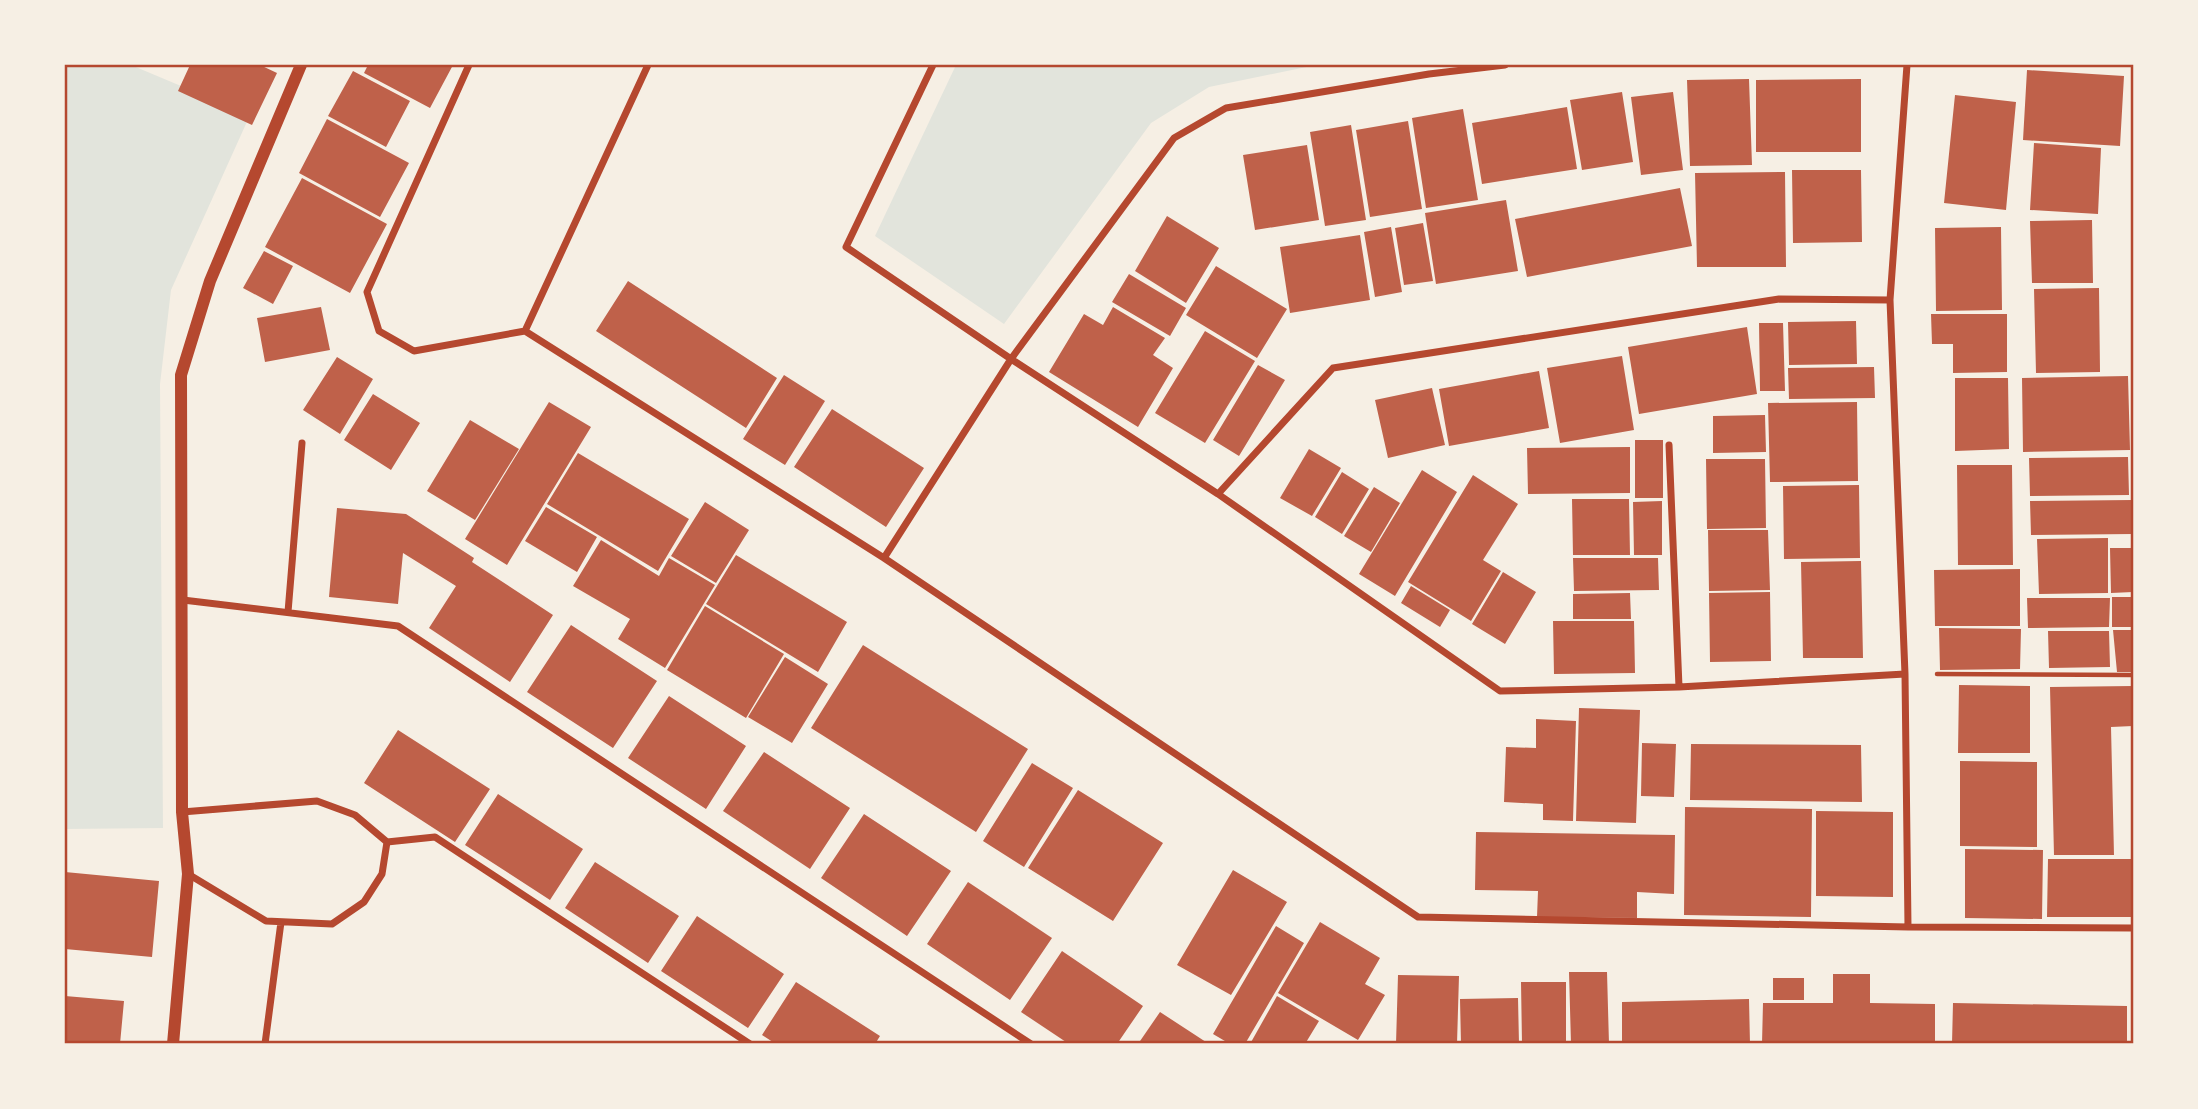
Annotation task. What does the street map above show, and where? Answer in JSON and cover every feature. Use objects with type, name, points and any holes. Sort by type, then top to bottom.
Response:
[{"type":"street","points":[[173,1044],[188,874],[182,812],[181,375],[210,281],[301,65]]},
{"type":"street","points":[[470,65],[367,292],[379,331],[414,351],[525,331],[884,558],[1418,917],[1908,927],[2133,928]]},
{"type":"street","points":[[525,331],[648,65]]},
{"type":"street","points":[[933,65],[846,247],[1218,494],[1500,691],[1679,687],[1905,674]]},
{"type":"street","points":[[884,558],[1011,359],[1174,138],[1226,108],[1429,74],[1505,65]]},
{"type":"street","points":[[1907,65],[1890,300],[1905,674],[1908,927]]},
{"type":"street","points":[[1218,494],[1334,368],[1779,299],[1890,300]]},
{"type":"street","points":[[288,612],[302,443]]},
{"type":"street","points":[[1669,445],[1679,687]]},
{"type":"street","points":[[183,600],[248,610],[288,612],[398,626],[1031,1044]]},
{"type":"street","points":[[182,812],[317,802],[355,815],[387,842],[435,837],[750,1044]]},
{"type":"street","points":[[188,874],[266,922],[332,924],[364,902],[382,874],[387,842]]},
{"type":"street","points":[[265,1044],[281,922]]},
{"type":"path","points":[[1905,674],[2133,674]]},
{"type":"shaded area","points":[[65,65],[131,65],[250,115],[171,290],[160,384],[163,828],[65,829]]},
{"type":"shaded area","points":[[956,65],[1316,65],[1209,87],[1151,123],[1004,324],[875,236]]},
{"type":"building","points":[[190,65],[260,65],[277,73],[252,125],[178,91]]},
{"type":"building","points":[[368,65],[453,65],[430,108],[364,73]]},
{"type":"building","points":[[2027,70],[2124,76],[2120,146],[2023,140]]},
{"type":"building","points":[[353,71],[410,101],[386,147],[328,116]]},
{"type":"building","points":[[1749,79],[1752,165],[1690,166],[1687,80]]},
{"type":"building","points":[[1861,79],[1861,152],[1756,152],[1756,80]]},
{"type":"building","points":[[1622,92],[1633,162],[1582,170],[1570,100]]},
{"type":"building","points":[[1673,92],[1683,170],[1641,175],[1631,97]]},
{"type":"building","points":[[1955,95],[2016,102],[2006,210],[1944,203]]},
{"type":"building","points":[[1567,107],[1577,169],[1482,184],[1472,123]]},
{"type":"building","points":[[1463,109],[1478,200],[1426,208],[1412,118]]},
{"type":"building","points":[[327,119],[409,163],[380,217],[299,173]]},
{"type":"building","points":[[1408,121],[1422,209],[1370,217],[1356,130]]},
{"type":"building","points":[[1351,125],[1366,220],[1325,226],[1310,132]]},
{"type":"building","points":[[2034,143],[2101,148],[2098,214],[2030,210]]},
{"type":"building","points":[[1307,145],[1319,220],[1255,230],[1243,155]]},
{"type":"building","points":[[1792,170],[1861,170],[1862,242],[1793,243]]},
{"type":"building","points":[[1785,172],[1786,267],[1697,267],[1695,173]]},
{"type":"building","points":[[302,178],[387,224],[350,293],[265,247]]},
{"type":"building","points":[[1680,188],[1692,246],[1527,277],[1515,219]]},
{"type":"building","points":[[1506,200],[1518,271],[1436,284],[1425,213]]},
{"type":"building","points":[[1167,216],[1219,248],[1186,303],[1135,271]]},
{"type":"building","points":[[2092,220],[2093,283],[2032,283],[2030,221]]},
{"type":"building","points":[[1423,223],[1433,281],[1404,285],[1395,228]]},
{"type":"building","points":[[1391,227],[1402,292],[1375,297],[1364,232]]},
{"type":"building","points":[[2001,227],[2002,310],[1936,311],[1935,228]]},
{"type":"building","points":[[1360,235],[1370,300],[1290,313],[1280,247]]},
{"type":"building","points":[[264,251],[293,266],[273,304],[243,288]]},
{"type":"building","points":[[1216,266],[1287,309],[1257,358],[1186,315]]},
{"type":"building","points":[[1129,274],[1186,308],[1170,336],[1112,302]]},
{"type":"building","points":[[628,281],[777,378],[746,428],[596,331]]},
{"type":"building","points":[[2099,288],[2100,372],[2036,373],[2034,289]]},
{"type":"building","points":[[321,307],[330,350],[265,362],[257,318]]},
{"type":"building","points":[[1113,307],[1165,338],[1153,355],[1173,368],[1138,427],[1049,372],[1084,314],[1103,325]]},
{"type":"building","points":[[1931,314],[2007,314],[2007,372],[1953,373],[1953,344],[1932,344]]},
{"type":"building","points":[[1856,321],[1857,364],[1789,365],[1788,322]]},
{"type":"building","points":[[1759,323],[1783,323],[1785,391],[1760,391]]},
{"type":"building","points":[[1747,327],[1757,394],[1639,414],[1628,347]]},
{"type":"building","points":[[1205,331],[1255,361],[1205,443],[1155,413]]},
{"type":"building","points":[[1622,356],[1634,430],[1560,443],[1547,368]]},
{"type":"building","points":[[337,357],[373,379],[340,434],[303,410]]},
{"type":"building","points":[[1258,365],[1285,380],[1239,456],[1213,440]]},
{"type":"building","points":[[1874,367],[1875,398],[1789,399],[1788,368]]},
{"type":"building","points":[[1539,371],[1549,428],[1449,446],[1439,389]]},
{"type":"building","points":[[784,375],[825,401],[785,465],[743,439]]},
{"type":"building","points":[[2128,376],[2130,450],[2023,452],[2022,378]]},
{"type":"building","points":[[1955,378],[2008,378],[2009,449],[1955,451]]},
{"type":"building","points":[[1432,388],[1445,445],[1388,458],[1375,400]]},
{"type":"building","points":[[373,394],[420,423],[391,470],[344,440]]},
{"type":"building","points":[[549,402],[591,427],[507,565],[465,539]]},
{"type":"building","points":[[1857,402],[1858,481],[1770,482],[1768,403]]},
{"type":"building","points":[[832,409],[924,468],[886,527],[794,467]]},
{"type":"building","points":[[1765,415],[1766,452],[1713,453],[1713,416]]},
{"type":"building","points":[[470,420],[519,449],[475,520],[427,491]]},
{"type":"building","points":[[1635,440],[1663,440],[1663,498],[1635,498]]},
{"type":"building","points":[[1630,447],[1630,493],[1528,494],[1527,448]]},
{"type":"building","points":[[1309,449],[1341,468],[1312,516],[1280,498]]},
{"type":"building","points":[[578,453],[689,519],[658,571],[547,504]]},
{"type":"building","points":[[2128,457],[2129,495],[2030,496],[2029,458]]},
{"type":"building","points":[[1706,459],[1765,459],[1766,528],[1707,529]]},
{"type":"building","points":[[1957,465],[2012,465],[2013,565],[1958,565]]},
{"type":"building","points":[[1422,470],[1457,492],[1395,596],[1359,574]]},
{"type":"building","points":[[1342,472],[1369,489],[1342,534],[1315,517]]},
{"type":"building","points":[[1473,475],[1518,504],[1483,560],[1501,571],[1471,621],[1408,582]]},
{"type":"building","points":[[1859,485],[1860,558],[1784,559],[1783,486]]},
{"type":"building","points":[[1374,487],[1400,503],[1371,552],[1344,536]]},
{"type":"building","points":[[1572,499],[1629,499],[1630,555],[1573,555]]},
{"type":"building","points":[[2133,500],[2133,534],[2031,535],[2030,501]]},
{"type":"building","points":[[1662,501],[1662,555],[1634,555],[1633,502]]},
{"type":"building","points":[[705,502],[749,530],[716,583],[671,556]]},
{"type":"building","points":[[546,507],[597,537],[577,572],[525,541]]},
{"type":"building","points":[[337,508],[406,514],[474,558],[472,562],[553,615],[510,682],[429,628],[456,586],[403,553],[398,604],[329,597]]},
{"type":"building","points":[[1708,530],[1768,530],[1770,590],[1709,591]]},
{"type":"building","points":[[2108,538],[2108,593],[2039,594],[2037,539]]},
{"type":"building","points":[[601,540],[659,576],[669,558],[715,585],[665,668],[618,639],[630,619],[573,586]]},
{"type":"building","points":[[2110,548],[2133,548],[2133,592],[2111,593]]},
{"type":"building","points":[[736,555],[847,622],[818,672],[706,604]]},
{"type":"building","points":[[1573,558],[1658,558],[1659,590],[1574,591]]},
{"type":"building","points":[[1861,561],[1863,658],[1803,658],[1801,562]]},
{"type":"building","points":[[2020,569],[2020,626],[1935,626],[1934,570]]},
{"type":"building","points":[[1503,572],[1536,592],[1505,644],[1472,624]]},
{"type":"building","points":[[1411,586],[1450,610],[1440,627],[1401,603]]},
{"type":"building","points":[[1770,592],[1771,661],[1710,662],[1709,593]]},
{"type":"building","points":[[1630,593],[1631,619],[1573,619],[1573,594]]},
{"type":"building","points":[[2112,597],[2133,597],[2133,627],[2112,627]]},
{"type":"building","points":[[2027,598],[2110,598],[2109,627],[2028,628]]},
{"type":"building","points":[[705,606],[784,654],[746,718],[667,670]]},
{"type":"building","points":[[1553,621],[1634,621],[1635,673],[1554,674]]},
{"type":"building","points":[[571,625],[657,681],[613,748],[527,692]]},
{"type":"building","points":[[1939,628],[2021,629],[2020,669],[1940,670]]},
{"type":"building","points":[[2113,630],[2133,630],[2133,672],[2117,672]]},
{"type":"building","points":[[2048,631],[2109,631],[2110,667],[2049,668]]},
{"type":"building","points":[[863,645],[1028,749],[976,832],[811,728]]},
{"type":"building","points":[[785,657],[828,684],[792,743],[748,717]]},
{"type":"building","points":[[1959,685],[2030,686],[2030,753],[1958,753]]},
{"type":"building","points":[[2133,686],[2133,726],[2111,727],[2114,855],[2054,855],[2050,687]]},
{"type":"building","points":[[669,696],[746,746],[706,809],[628,758]]},
{"type":"building","points":[[1579,708],[1640,710],[1636,823],[1576,821]]},
{"type":"building","points":[[1536,719],[1576,721],[1573,821],[1543,820],[1543,804],[1504,802],[1506,747],[1536,748]]},
{"type":"building","points":[[398,730],[490,789],[455,842],[364,783]]},
{"type":"building","points":[[1642,743],[1676,744],[1674,797],[1641,796]]},
{"type":"building","points":[[1691,744],[1861,745],[1862,802],[1690,800]]},
{"type":"building","points":[[764,752],[850,808],[810,869],[723,811]]},
{"type":"building","points":[[1960,761],[2037,762],[2037,847],[1960,846]]},
{"type":"building","points":[[1032,763],[1073,788],[1024,867],[983,841]]},
{"type":"building","points":[[1078,790],[1163,843],[1113,921],[1028,868]]},
{"type":"building","points":[[498,794],[583,849],[550,900],[465,845]]},
{"type":"building","points":[[1685,807],[1812,809],[1811,917],[1684,915]]},
{"type":"building","points":[[1816,811],[1893,812],[1893,897],[1816,896]]},
{"type":"building","points":[[864,814],[951,871],[907,936],[821,878]]},
{"type":"building","points":[[1476,832],[1675,835],[1674,894],[1637,892],[1637,918],[1537,917],[1538,891],[1475,890]]},
{"type":"building","points":[[1965,849],[2043,850],[2042,919],[1965,918]]},
{"type":"building","points":[[2048,859],[2133,859],[2133,917],[2047,917]]},
{"type":"building","points":[[595,862],[679,916],[648,963],[565,908]]},
{"type":"building","points":[[1233,870],[1287,902],[1231,995],[1177,965]]},
{"type":"building","points":[[65,872],[159,881],[152,957],[65,949]]},
{"type":"building","points":[[968,882],[1052,938],[1010,1000],[927,944]]},
{"type":"building","points":[[697,916],[784,974],[748,1028],[661,971]]},
{"type":"building","points":[[1320,922],[1380,958],[1365,984],[1385,995],[1358,1040],[1278,993]]},
{"type":"building","points":[[1276,926],[1304,943],[1245,1044],[1230,1044],[1213,1034]]},
{"type":"building","points":[[1062,951],[1143,1006],[1117,1044],[1069,1044],[1021,1012]]},
{"type":"building","points":[[1569,972],[1607,972],[1609,1044],[1571,1044]]},
{"type":"building","points":[[1833,974],[1870,974],[1870,1003],[1935,1004],[1935,1044],[1762,1044],[1763,1003],[1833,1003]]},
{"type":"building","points":[[1398,975],[1459,976],[1457,1044],[1396,1044]]},
{"type":"building","points":[[1773,978],[1804,978],[1804,1000],[1773,1000]]},
{"type":"building","points":[[796,982],[880,1036],[875,1044],[776,1044],[762,1035]]},
{"type":"building","points":[[1521,982],[1566,982],[1566,1044],[1522,1044]]},
{"type":"building","points":[[65,996],[124,1001],[120,1044],[65,1044]]},
{"type":"building","points":[[1277,996],[1319,1021],[1305,1044],[1250,1044]]},
{"type":"building","points":[[1518,998],[1519,1044],[1461,1044],[1460,999]]},
{"type":"building","points":[[1749,999],[1750,1044],[1622,1044],[1622,1002]]},
{"type":"building","points":[[1953,1003],[2127,1006],[2127,1044],[1952,1044]]},
{"type":"building","points":[[1160,1012],[1209,1044],[1138,1044]]}]
